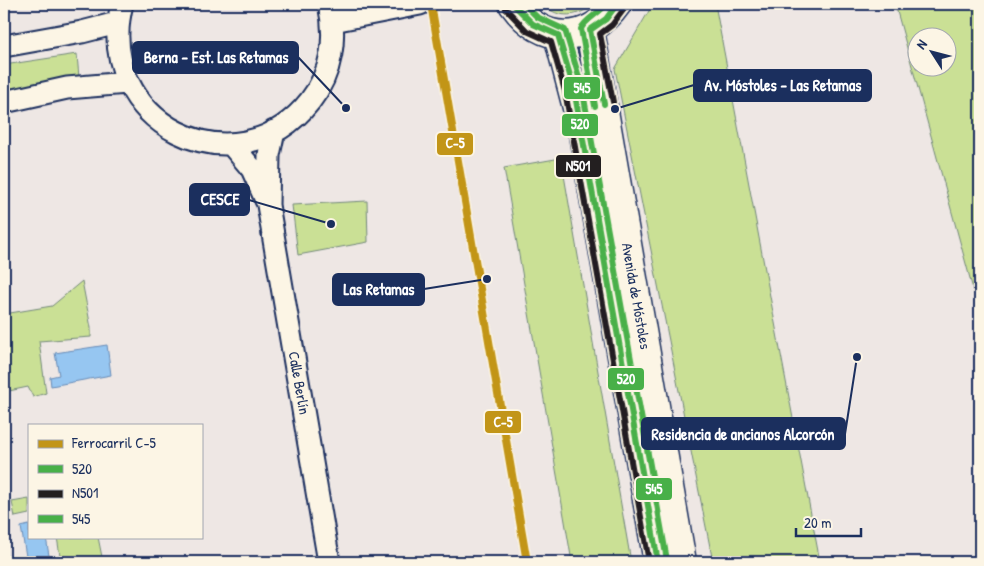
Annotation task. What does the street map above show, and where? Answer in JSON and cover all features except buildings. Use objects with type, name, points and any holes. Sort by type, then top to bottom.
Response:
[{"type":"main road","points":[[513,4],[523,18],[540,30],[558,35],[590,30],[606,19],[617,4]]},
{"type":"main road","name":"Avenida de Móstoles","points":[[590,30],[682,562]]},
{"type":"main road","name":"Avenida de Móstoles","points":[[558,35],[581,123],[658,562]]},
{"type":"street","points":[[119,13],[116,43],[120,64],[127,83],[146,110],[172,130],[199,141],[231,144],[256,140],[274,131],[300,113],[318,91],[327,70],[333,46],[331,12],[420,4]]},
{"type":"street","points":[[4,46],[82,32],[119,13]]},
{"type":"street","points":[[4,102],[67,88],[127,83]]},
{"type":"street","name":"Calle Berlín","points":[[274,131],[269,155],[268,205],[329,562]]},
{"type":"street","name":"Calle Berlín","points":[[231,144],[252,169],[268,205]]},
{"type":"green space","points":[[543,4],[594,4],[582,12],[568,15],[555,13]]},
{"type":"green space","points":[[653,4],[715,4],[820,562],[713,562],[615,69]]},
{"type":"green space","points":[[895,4],[980,4],[980,315],[915,78],[956,78],[956,28],[906,28],[906,44]]},
{"type":"green space","points":[[77,54],[79,78],[4,92],[4,65]]},
{"type":"green space","points":[[561,158],[631,562],[572,562],[504,168]]},
{"type":"green space","points":[[367,201],[368,242],[298,255],[292,205]]},
{"type":"green space","points":[[82,281],[91,337],[39,341],[46,393],[33,397],[28,387],[4,392],[4,314],[52,306]]},
{"type":"green space","points":[[28,499],[28,514],[15,517],[12,502]]},
{"type":"green space","points":[[57,538],[98,538],[103,562],[61,562]]},
{"type":"water","points":[[107,345],[111,375],[51,386],[50,377],[59,375],[55,353]]},
{"type":"water","points":[[28,525],[28,538],[46,538],[50,562],[27,562],[21,527]]},
{"type":"rail line","name":"C-5","points":[[431,4],[527,562]]},
{"type":"transit line","name":"520","points":[[513,4],[533,24],[558,35],[574,89],[658,562]]},
{"type":"transit line","name":"545","points":[[524,4],[537,17],[565,30],[582,87],[667,560]]},
{"type":"transit line","name":"545","points":[[595,106],[581,29],[606,4]]},
{"type":"transit line","name":"520","points":[[604,104],[590,30],[606,19],[617,4]]},
{"type":"transit line","name":"N501","points":[[506,9],[527,31],[551,42],[565,91],[649,562]]},
{"type":"transit line","name":"N501","points":[[613,102],[600,34],[612,25],[624,9]]},
{"type":"place","name":"Berna - Est. Las Retamas","points":[[346,108]]},
{"type":"place","name":"Av. Móstoles - Las Retamas","points":[[615,109]]},
{"type":"place","name":"CESCE","points":[[331,224]]},
{"type":"place","name":"Las Retamas","points":[[487,279]]},
{"type":"place","name":"Residencia de ancianos Alcorcón","points":[[857,357]]}]
